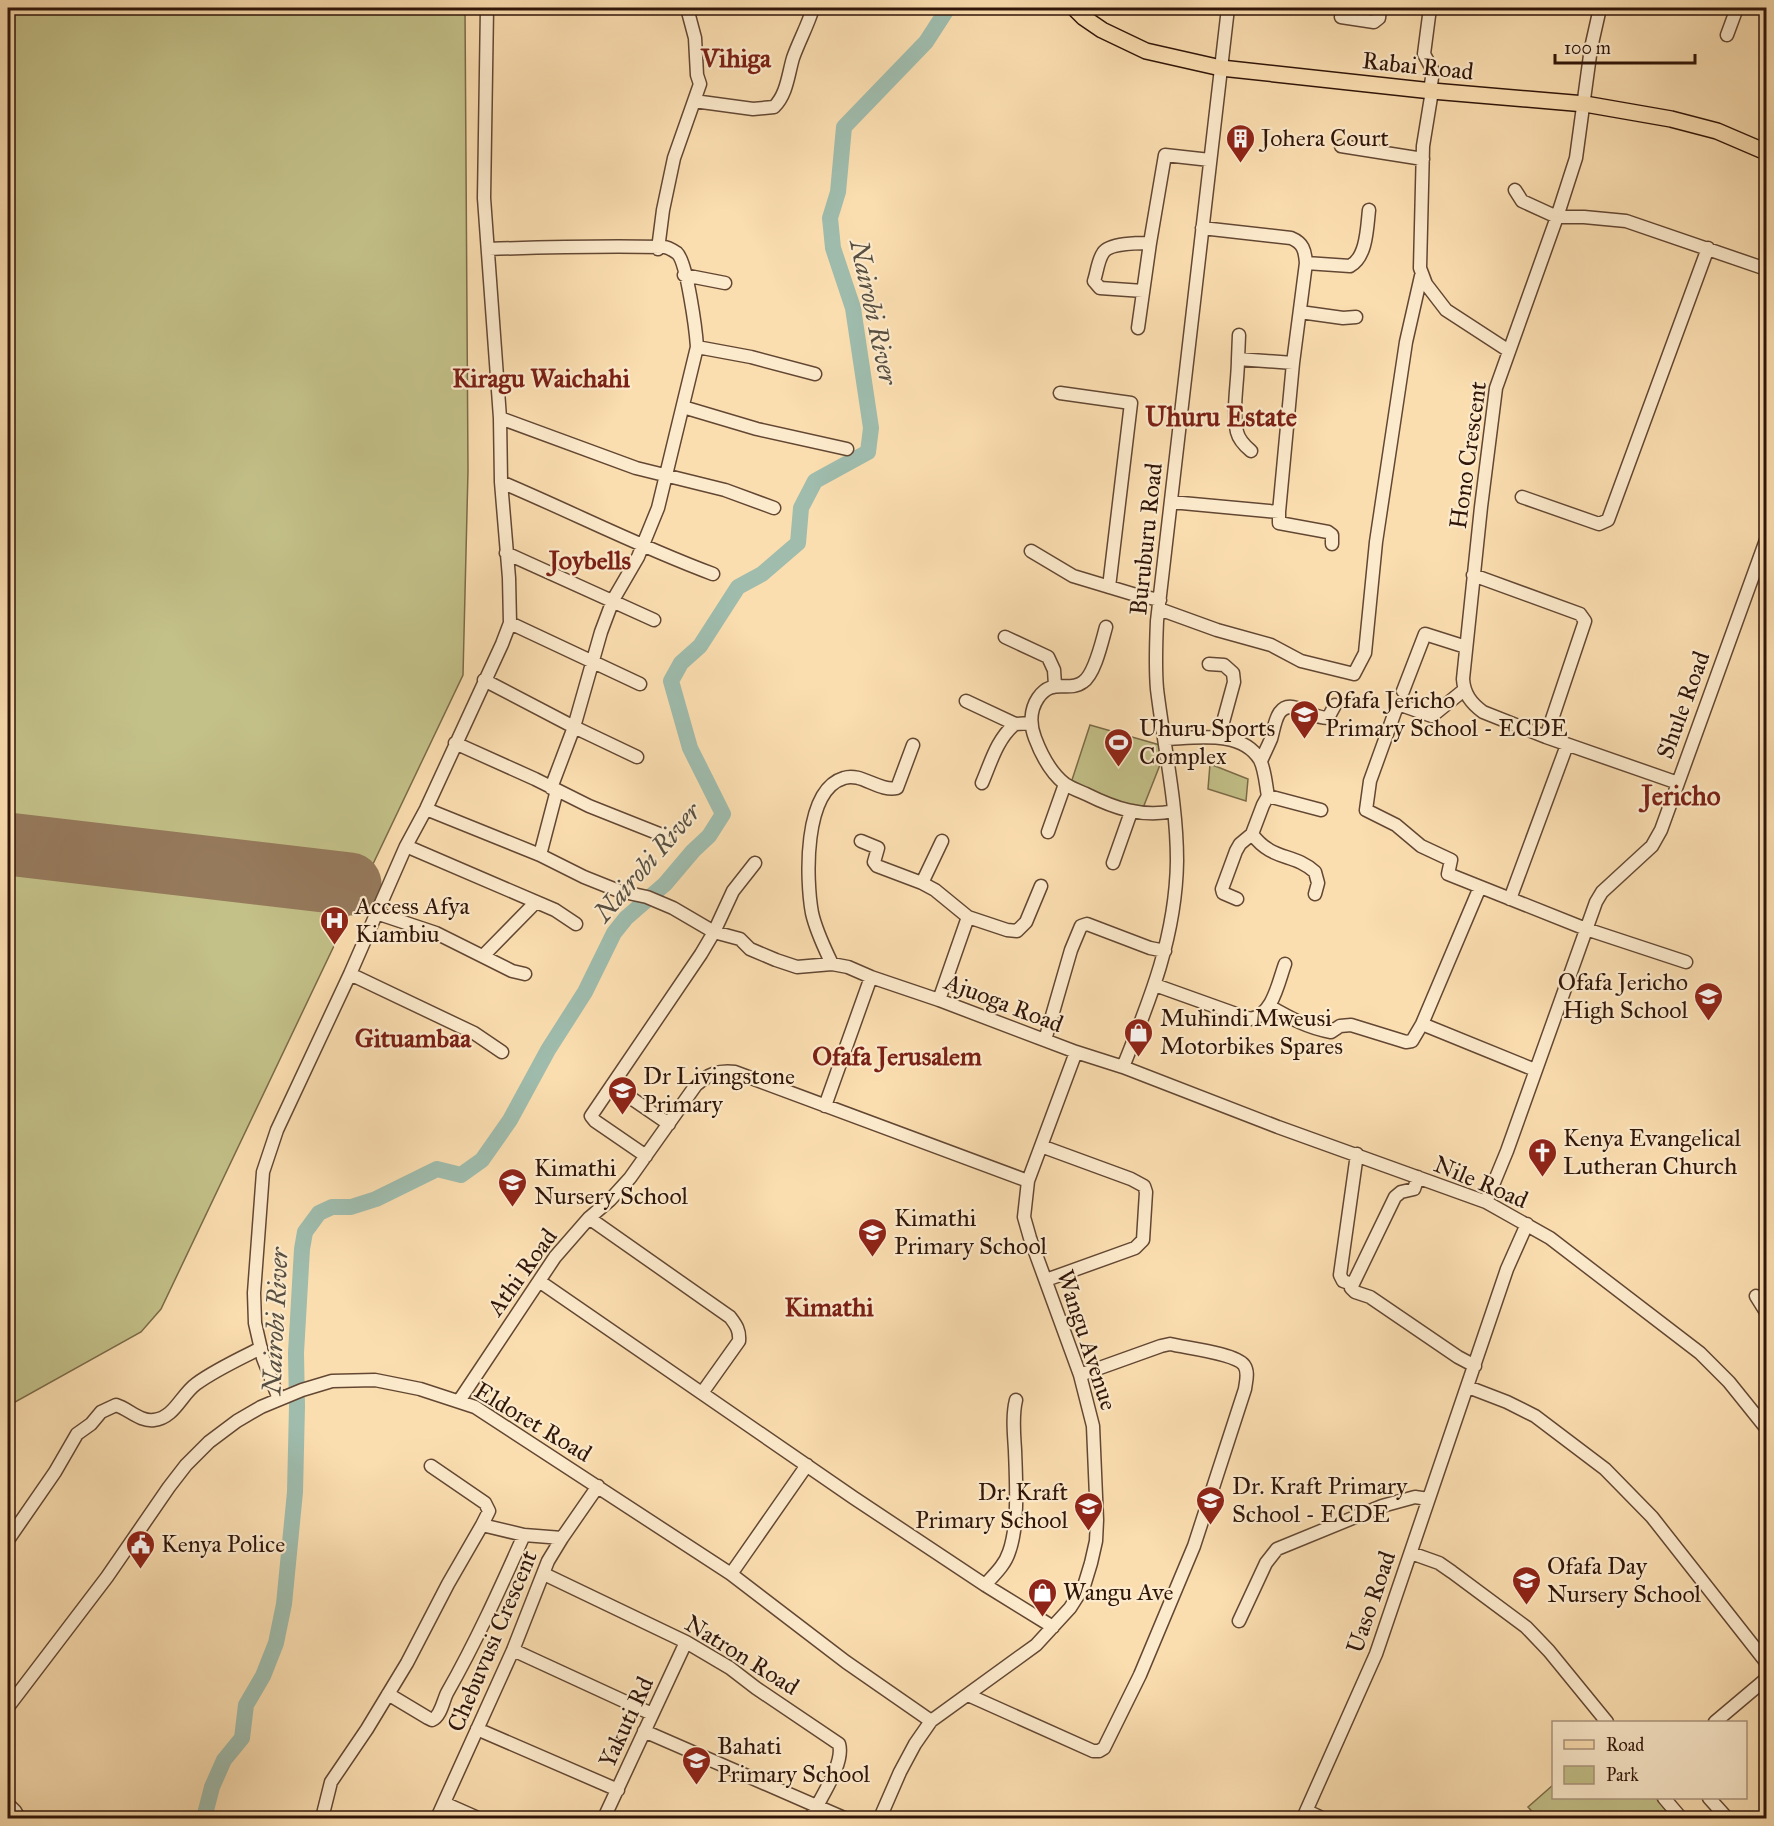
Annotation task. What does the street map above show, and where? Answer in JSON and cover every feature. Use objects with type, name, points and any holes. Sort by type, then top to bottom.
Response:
[{"type":"main road","name":"Rabai Road","points":[[1074,8],[1102,30],[1146,51],[1221,68],[1431,91],[1585,104],[1671,119],[1717,131],[1767,152]]},
{"type":"street","points":[[282,1398],[261,1348],[255,1323],[254,1293],[263,1172],[277,1130],[510,623],[501,482],[500,418],[484,198],[487,8]]},
{"type":"street","points":[[658,249],[674,158],[700,84],[697,75],[695,38],[687,8]]},
{"type":"street","points":[[694,101],[753,109],[774,107],[786,87],[793,59],[813,8]]},
{"type":"street","name":"Buruburu Road","points":[[1123,1067],[1155,985],[1165,951],[1175,889],[1177,861],[1174,811],[1157,688],[1155,656],[1159,604],[1228,8]]},
{"type":"street","points":[[1341,17],[1374,22],[1378,18],[1380,8]]},
{"type":"street","points":[[1430,8],[1424,54],[1433,71],[1423,146],[1420,268],[1422,276],[1446,310],[1509,351]]},
{"type":"street","name":"Hono Crescent","points":[[1464,690],[1463,679],[1473,575],[1494,399],[1576,158],[1591,48],[1600,8]]},
{"type":"street","points":[[1727,35],[1737,8]]},
{"type":"street","points":[[1341,146],[1423,159]]},
{"type":"street","points":[[1138,328],[1165,155],[1210,160]]},
{"type":"street","points":[[1515,190],[1522,201],[1557,217],[1626,221],[1767,269]]},
{"type":"street","points":[[1306,263],[1350,266],[1355,263],[1366,236],[1370,210]]},
{"type":"street","points":[[1202,228],[1291,238],[1298,241],[1305,251],[1306,263],[1293,363],[1279,523],[1328,532],[1332,535],[1332,544]]},
{"type":"street","points":[[1143,291],[1100,288],[1094,281],[1103,252],[1107,249],[1150,243]]},
{"type":"street","points":[[489,249],[624,245],[658,249],[665,247],[680,256],[696,328],[697,347],[658,508],[631,572],[613,600],[601,632],[594,662],[554,789],[540,855]]},
{"type":"street","points":[[1522,497],[1599,524],[1608,520],[1708,248]]},
{"type":"street","points":[[684,275],[725,283]]},
{"type":"street","points":[[1031,551],[1073,576],[1159,604],[1217,630],[1271,645],[1301,661],[1354,674],[1365,653],[1380,518],[1406,342],[1422,276]]},
{"type":"street","points":[[1300,312],[1343,318],[1356,317]]},
{"type":"street","points":[[1239,335],[1237,431],[1243,444],[1251,451]]},
{"type":"street","points":[[697,347],[751,357],[816,374]]},
{"type":"street","points":[[1238,359],[1293,363]]},
{"type":"street","points":[[1060,393],[1131,403],[1109,587]]},
{"type":"street","points":[[683,407],[757,429],[847,449]]},
{"type":"street","points":[[500,418],[636,468],[724,490],[774,508]]},
{"type":"street","points":[[501,482],[642,547],[712,574]]},
{"type":"street","points":[[1171,502],[1279,512]]},
{"type":"street","name":"Shule Road","points":[[1486,1202],[1507,1151],[1534,1070],[1596,902],[1602,892],[1652,846],[1661,830],[1767,540]]},
{"type":"street","points":[[506,553],[654,620]]},
{"type":"street","points":[[1473,575],[1580,614],[1585,621],[1546,737]]},
{"type":"street","points":[[510,623],[640,684]]},
{"type":"street","points":[[1106,627],[1089,676],[1077,685],[1055,685],[1037,698],[1031,723],[1040,750],[1049,766],[1065,783],[1105,804],[1131,812],[1158,814],[1174,811]]},
{"type":"street","points":[[1403,691],[1425,634],[1466,647]]},
{"type":"street","points":[[1005,637],[1048,657],[1054,670],[1055,685]]},
{"type":"street","points":[[1209,664],[1224,665],[1233,673],[1234,682],[1220,737]]},
{"type":"street","points":[[484,680],[637,757]]},
{"type":"street","points":[[1678,783],[1546,737],[1484,712],[1475,706],[1464,690],[1432,716],[1401,705],[1396,709],[1370,781],[1365,808],[1368,812],[1396,825],[1421,846],[1451,860],[1448,874],[1586,928],[1686,962]]},
{"type":"street","points":[[966,701],[1015,724],[1031,723]]},
{"type":"street","points":[[1260,761],[1271,738],[1278,714],[1284,708],[1291,706],[1321,718],[1328,718],[1335,705]]},
{"type":"street","points":[[982,783],[999,742],[1015,724]]},
{"type":"street","points":[[1165,739],[1220,737],[1248,747],[1260,761],[1268,796],[1252,834],[1240,844],[1236,851],[1222,888],[1223,893],[1237,899]]},
{"type":"street","points":[[455,743],[589,806],[668,837]]},
{"type":"street","points":[[832,964],[817,931],[808,880],[809,848],[821,797],[830,786],[844,778],[852,777],[890,789],[897,788],[913,745]]},
{"type":"street","points":[[1510,899],[1568,745]]},
{"type":"street","points":[[1048,832],[1065,783]]},
{"type":"street","points":[[1268,796],[1321,810]]},
{"type":"street","name":"Ajuoga Road","points":[[426,808],[540,855],[584,877],[619,891],[647,897],[673,908],[714,932],[740,939],[750,949],[796,967],[832,964],[848,967],[1076,1052],[1123,1067]]},
{"type":"street","points":[[1113,863],[1131,812]]},
{"type":"street","points":[[1252,834],[1261,846],[1272,854],[1294,860],[1315,872],[1318,883],[1315,894]]},
{"type":"street","points":[[861,841],[878,848],[874,862],[877,866],[935,890],[968,917],[1007,930],[1017,931],[1026,922],[1041,886]]},
{"type":"street","points":[[922,883],[942,841]]},
{"type":"street","points":[[406,846],[555,910],[576,924]]},
{"type":"street","points":[[646,1156],[591,1116],[714,932],[733,891],[754,863]]},
{"type":"street","points":[[1269,1006],[1311,1028],[1331,1032],[1340,1026],[1351,1025],[1406,1042],[1415,1039],[1480,887]]},
{"type":"street","points":[[483,956],[536,902]]},
{"type":"street","points":[[376,913],[436,933],[512,971],[525,974]]},
{"type":"street","points":[[939,1000],[968,917]]},
{"type":"street","points":[[1045,1040],[1071,950],[1082,926],[1088,924],[1150,948],[1165,951]]},
{"type":"street","points":[[1155,985],[1250,1019],[1262,1014],[1269,1006],[1285,964]]},
{"type":"street","points":[[350,974],[474,1033],[502,1052]]},
{"type":"street","points":[[825,1106],[871,977]]},
{"type":"street","points":[[1422,1024],[1534,1070]]},
{"type":"street","name":"Wangu Avenue","points":[[880,1818],[900,1772],[931,1721],[1025,1654],[1070,1608],[1084,1587],[1096,1541],[1096,1459],[1093,1426],[1080,1375],[1029,1238],[1024,1217],[1028,1181],[1076,1052]]},
{"type":"street","name":"Nile Road","points":[[1123,1067],[1278,1127],[1486,1202],[1527,1224],[1550,1238],[1700,1353],[1729,1382],[1767,1428]]},
{"type":"street","name":"Athi Road","points":[[459,1401],[555,1257],[589,1218],[617,1192],[646,1156],[696,1085],[707,1076],[721,1070],[735,1072],[1028,1181]]},
{"type":"street","points":[[612,1085],[669,1124]]},
{"type":"street","points":[[1041,1146],[1131,1179],[1144,1186],[1146,1192],[1143,1239],[1135,1248],[1046,1280]]},
{"type":"street","points":[[1352,1284],[1343,1281],[1340,1275],[1357,1154]]},
{"type":"street","points":[[1418,1177],[1414,1189],[1401,1192],[1395,1197],[1352,1284],[1352,1291],[1370,1297],[1458,1357],[1475,1366]]},
{"type":"street","points":[[589,1218],[722,1312],[738,1327],[739,1341],[702,1393]]},
{"type":"street","name":"Uaso Road","points":[[1305,1815],[1364,1684],[1507,1269],[1527,1224]]},
{"type":"street","points":[[539,1281],[985,1585],[1053,1627]]},
{"type":"street","points":[[968,1695],[1093,1751],[1104,1748],[1140,1675],[1194,1546],[1245,1389],[1247,1373],[1244,1365],[1229,1357],[1170,1344],[1080,1375]]},
{"type":"street","points":[[8,1540],[55,1472],[77,1434],[91,1424],[101,1412],[116,1405],[144,1420],[155,1420],[166,1416],[195,1384],[261,1348]]},
{"type":"street","name":"Eldoret Road","points":[[8,1707],[107,1577],[157,1503],[186,1465],[209,1442],[237,1421],[302,1390],[332,1381],[375,1380],[420,1389],[475,1407],[731,1574],[846,1662],[931,1721]]},
{"type":"street","points":[[1468,1387],[1535,1416],[1605,1469],[1652,1517],[1767,1662]]},
{"type":"street","points":[[985,1585],[1010,1551],[1014,1531],[1014,1408],[1016,1400]]},
{"type":"street","points":[[731,1574],[807,1465]]},
{"type":"street","points":[[322,1818],[331,1782],[387,1694],[489,1511],[485,1503],[431,1466]]},
{"type":"street","name":"Chebuvusi Crescent","points":[[437,1818],[513,1650],[548,1561],[598,1486]]},
{"type":"street","points":[[1239,1621],[1266,1563],[1277,1550],[1382,1506],[1415,1497],[1428,1499]]},
{"type":"street","points":[[482,1525],[524,1535],[562,1538]]},
{"type":"street","points":[[387,1694],[428,1718],[436,1719],[446,1695],[480,1634],[524,1535]]},
{"type":"street","points":[[1411,1553],[1439,1563],[1526,1627],[1549,1651],[1606,1721]]},
{"type":"street","name":"Natron Road","points":[[544,1574],[686,1642],[730,1668],[839,1744],[840,1757],[836,1769],[813,1813]]},
{"type":"street","name":"Yakuti Rd","points":[[604,1818],[686,1642]]},
{"type":"street","points":[[513,1650],[652,1714]]},
{"type":"street","points":[[1716,1721],[1767,1679]]},
{"type":"street","points":[[477,1729],[618,1790]]},
{"type":"street","points":[[644,1731],[813,1813],[844,1818]]},
{"type":"street","points":[[1666,1799],[1681,1818]]},
{"type":"street","points":[[1710,1799],[1727,1818]]},
{"type":"street","points":[[444,1803],[478,1818]]},
{"type":"street","points":[[8,1804],[19,1818]]},
{"type":"street","points":[[1305,1815],[1322,1818]]},
{"type":"green space","points":[[8,8],[465,8],[468,471],[463,675],[161,1309],[141,1332],[8,1406]]},
{"type":"green space","name":"Uhuru Sports Complex","points":[[1090,725],[1167,747],[1141,813],[1070,786]]},
{"type":"green space","points":[[1210,764],[1248,779],[1246,801],[1208,789]]},
{"type":"green space","points":[[1552,1786],[1552,1799],[1657,1799],[1673,1818],[1538,1818],[1528,1807]]},
{"type":"waterway","name":"Nairobi River","points":[[204,1818],[212,1787],[224,1760],[242,1738],[246,1705],[263,1676],[276,1643],[284,1604],[295,1492],[296,1353],[305,1232],[319,1213],[332,1207],[351,1207],[376,1199],[437,1169],[461,1175],[482,1160],[510,1120],[548,1050],[585,992],[614,933],[626,918],[665,884],[709,836],[723,814],[690,748],[671,681],[681,663],[700,646],[738,587],[762,574],[798,543],[801,508],[815,481],[868,452],[871,428],[853,308],[833,248],[830,218],[838,192],[844,127],[926,42],[948,8]]},
{"type":"runway","points":[[8,844],[350,884]]},
{"type":"place","name":"Johera Court","points":[[1240,164]]},
{"type":"place","name":"Ofafa Jericho Primary School - ECDE","points":[[1304,740]]},
{"type":"place","name":"Uhuru Sports Complex","points":[[1118,768]]},
{"type":"place","name":"Access Afya Kiambiu","points":[[334,946]]},
{"type":"place","name":"Ofafa Jericho High School","points":[[1709,1022]]},
{"type":"place","name":"Muhindi Mweusi Motorbikes Spares","points":[[1139,1058]]},
{"type":"place","name":"Dr Livingstone Primary","points":[[622,1116]]},
{"type":"place","name":"Kenya Evangelical Lutheran Church","points":[[1542,1178]]},
{"type":"place","name":"Kimathi Nursery School","points":[[513,1208]]},
{"type":"place","name":"Kimathi Primary School","points":[[873,1258]]},
{"type":"place","name":"Dr. Kraft Primary School - ECDE","points":[[1211,1526]]},
{"type":"place","name":"Dr. Kraft Primary School","points":[[1089,1532]]},
{"type":"place","name":"Kenya Police","points":[[140,1570]]},
{"type":"place","name":"Ofafa Day Nursery School","points":[[1526,1606]]},
{"type":"place","name":"Wangu Ave","points":[[1042,1618]]},
{"type":"place","name":"Bahati Primary School","points":[[696,1786]]},
{"type":"district","name":"Vihiga","points":[[736,58]]},
{"type":"district","name":"Kiragu Waichahi","points":[[541,378]]},
{"type":"district","name":"Uhuru Estate","points":[[1221,417]]},
{"type":"district","name":"Joybells","points":[[590,560]]},
{"type":"district","name":"Jericho","points":[[1681,796]]},
{"type":"district","name":"Gituambaa","points":[[413,1038]]},
{"type":"district","name":"Ofafa Jerusalem","points":[[897,1056]]},
{"type":"district","name":"Kimathi","points":[[829,1307]]}]
